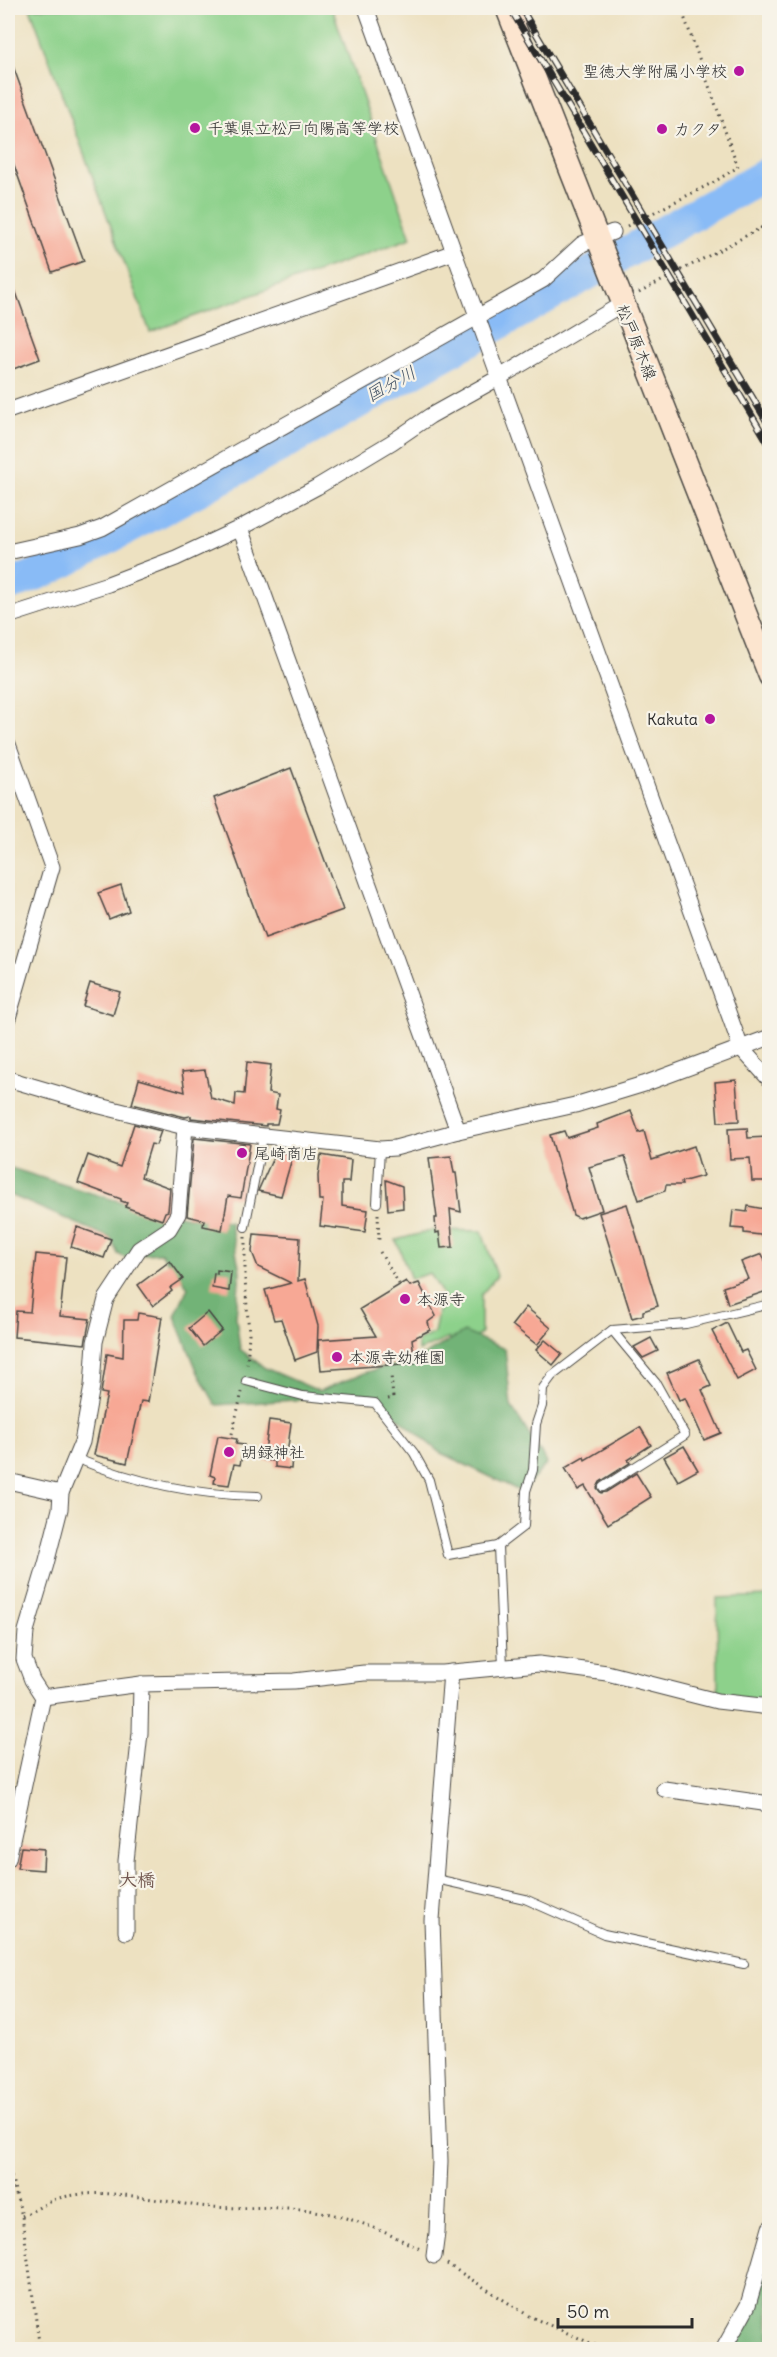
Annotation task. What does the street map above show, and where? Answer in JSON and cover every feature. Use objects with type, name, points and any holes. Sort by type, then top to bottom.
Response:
[{"type":"main road","name":"松戸原木線","points":[[507,8],[605,235],[622,304],[770,676]]},
{"type":"street","points":[[366,8],[741,1048],[770,1080]]},
{"type":"street","points":[[8,552],[80,536],[102,528],[543,279],[575,249],[605,235]]},
{"type":"street","points":[[8,411],[454,252]]},
{"type":"street","points":[[8,616],[108,584],[176,558],[240,528],[317,487],[430,416],[622,304]]},
{"type":"street","points":[[240,528],[458,1131]]},
{"type":"street","points":[[8,744],[52,867],[8,1018]]},
{"type":"street","points":[[8,1079],[100,1106],[185,1127],[380,1149],[395,1148],[458,1131],[575,1105],[644,1084],[770,1037]]},
{"type":"street","points":[[8,1859],[43,1697],[32,1680],[24,1659],[26,1631],[60,1509],[61,1493],[82,1442],[92,1386],[94,1342],[106,1299],[139,1250],[169,1228],[178,1214],[185,1127]]},
{"type":"street","points":[[8,1480],[61,1493]]},
{"type":"street","points":[[43,1697],[141,1684],[294,1681],[364,1673],[442,1674],[539,1664],[584,1669],[717,1701],[770,1707]]},
{"type":"street","points":[[434,2256],[440,2161],[431,1961],[432,1920],[451,1672]]},
{"type":"street","points":[[126,1932],[126,1861],[140,1733],[141,1684]]},
{"type":"street","points":[[664,1789],[770,1804]]},
{"type":"street","points":[[723,2349],[748,2305],[770,2228]]},
{"type":"lane","points":[[245,1227],[263,1137]]},
{"type":"lane","points":[[377,1203],[380,1149]]},
{"type":"lane","points":[[246,1381],[303,1396],[375,1403],[414,1453],[429,1480],[448,1555],[498,1546],[524,1526],[526,1491],[533,1470],[536,1424],[542,1406],[543,1388],[552,1376],[612,1330],[686,1324],[770,1304]]},
{"type":"lane","points":[[603,1487],[685,1435],[656,1383],[612,1330]]},
{"type":"lane","points":[[75,1458],[96,1467],[172,1488],[222,1495],[258,1496]]},
{"type":"lane","points":[[498,1546],[503,1667]]},
{"type":"lane","points":[[436,1879],[525,1899],[604,1934],[744,1964]]},
{"type":"path","points":[[605,235],[656,213],[738,167],[681,8]]},
{"type":"path","points":[[622,304],[770,223]]},
{"type":"path","points":[[761,227],[770,252]]},
{"type":"path","points":[[377,1203],[379,1242]]},
{"type":"path","points":[[232,1434],[246,1381],[249,1333],[244,1280],[245,1227]]},
{"type":"path","points":[[380,1252],[399,1284]]},
{"type":"path","points":[[375,1403],[393,1398],[391,1375]]},
{"type":"path","points":[[8,2165],[22,2216],[40,2349]]},
{"type":"path","points":[[22,2216],[58,2199],[101,2193],[201,2206],[308,2210],[350,2218],[373,2226],[434,2256],[529,2316],[606,2349]]},
{"type":"green space","name":"千葉県立松戸向陽高等学校","points":[[30,8],[332,8],[411,238],[150,332]]},
{"type":"green space","points":[[8,1167],[145,1208],[230,1222],[240,1271],[236,1317],[240,1349],[265,1368],[319,1391],[364,1373],[424,1355],[464,1332],[505,1349],[511,1406],[547,1463],[522,1492],[439,1452],[372,1395],[216,1405],[198,1373],[175,1316],[188,1287],[161,1253],[143,1254],[127,1259],[118,1254],[111,1238],[8,1194]]},
{"type":"green space","points":[[434,1230],[482,1231],[497,1276],[481,1295],[481,1333],[462,1349],[449,1338],[418,1351],[418,1341],[434,1333],[438,1311],[448,1304],[430,1273],[411,1279],[396,1240]]},
{"type":"green space","points":[[769,1596],[769,1700],[742,1699],[718,1693],[717,1598]]},
{"type":"green space","points":[[769,2262],[769,2349],[733,2349]]},
{"type":"building","points":[[8,55],[84,261],[52,272],[8,148]]},
{"type":"building","points":[[8,273],[40,359],[8,371]]},
{"type":"building","points":[[291,768],[343,910],[265,938],[214,798]]},
{"type":"building","points":[[121,885],[129,911],[109,919],[98,893]]},
{"type":"building","points":[[90,983],[120,992],[113,1015],[83,1006]]},
{"type":"building","points":[[247,1062],[271,1065],[268,1093],[278,1095],[276,1109],[280,1110],[277,1124],[266,1124],[266,1126],[191,1118],[191,1116],[185,1117],[132,1104],[139,1079],[185,1092],[182,1072],[205,1070],[211,1098],[235,1105],[236,1093],[244,1094]]},
{"type":"building","points":[[736,1080],[739,1121],[718,1122],[715,1082]]},
{"type":"building","points":[[631,1111],[639,1133],[644,1131],[652,1160],[694,1146],[703,1176],[681,1182],[682,1185],[666,1185],[665,1191],[639,1200],[625,1157],[589,1167],[602,1210],[579,1218],[573,1215],[550,1135],[564,1131],[567,1138],[598,1128],[597,1124]]},
{"type":"building","points":[[134,1124],[161,1131],[156,1145],[151,1144],[141,1177],[170,1188],[168,1211],[165,1212],[162,1220],[125,1207],[127,1203],[121,1199],[78,1183],[88,1155],[120,1167]]},
{"type":"building","points":[[747,1128],[748,1138],[768,1137],[770,1181],[752,1181],[750,1158],[730,1159],[728,1129]]},
{"type":"building","points":[[194,1138],[250,1144],[241,1198],[228,1196],[222,1230],[203,1226],[204,1220],[187,1216]]},
{"type":"building","points":[[276,1151],[293,1155],[281,1196],[258,1191]]},
{"type":"building","points":[[321,1155],[351,1160],[349,1182],[342,1182],[342,1206],[368,1210],[365,1232],[320,1226],[323,1200],[319,1200],[318,1176]]},
{"type":"building","points":[[451,1156],[454,1173],[456,1173],[461,1212],[450,1209],[453,1247],[441,1248],[439,1232],[436,1233],[435,1218],[437,1218],[429,1158]]},
{"type":"building","points":[[386,1180],[402,1186],[403,1208],[388,1210]]},
{"type":"building","points":[[627,1204],[658,1306],[643,1311],[643,1315],[632,1318],[599,1213]]},
{"type":"building","points":[[748,1206],[770,1210],[768,1236],[744,1233],[744,1229],[731,1228],[733,1210],[747,1212]]},
{"type":"building","points":[[77,1227],[111,1239],[104,1258],[71,1247]]},
{"type":"building","points":[[254,1234],[300,1238],[298,1281],[305,1279],[318,1326],[317,1352],[295,1360],[281,1319],[274,1320],[265,1290],[291,1283],[258,1267],[252,1252]]},
{"type":"building","points":[[36,1254],[66,1257],[60,1316],[90,1319],[85,1344],[14,1337],[16,1311],[30,1312]]},
{"type":"building","points":[[762,1254],[770,1272],[770,1290],[728,1304],[723,1287],[748,1279],[741,1262]]},
{"type":"building","points":[[170,1261],[183,1279],[170,1288],[172,1291],[153,1306],[138,1285]]},
{"type":"building","points":[[217,1270],[231,1272],[229,1291],[212,1288],[214,1273],[217,1274]]},
{"type":"building","points":[[406,1281],[410,1286],[419,1283],[436,1316],[428,1322],[430,1330],[412,1339],[415,1363],[321,1370],[318,1340],[376,1336],[360,1309]]},
{"type":"building","points":[[526,1307],[551,1328],[537,1345],[512,1325]]},
{"type":"building","points":[[208,1312],[222,1330],[203,1346],[189,1328]]},
{"type":"building","points":[[138,1313],[162,1317],[148,1402],[141,1401],[127,1463],[94,1455],[107,1394],[101,1393],[107,1354],[123,1357],[124,1320],[137,1320]]},
{"type":"building","points":[[727,1323],[741,1352],[746,1350],[756,1370],[737,1380],[712,1331]]},
{"type":"building","points":[[651,1338],[658,1351],[643,1358],[634,1347]]},
{"type":"building","points":[[545,1340],[562,1354],[553,1365],[536,1350]]},
{"type":"building","points":[[699,1359],[711,1386],[702,1390],[721,1433],[704,1440],[685,1398],[679,1400],[667,1373]]},
{"type":"building","points":[[269,1420],[291,1423],[287,1455],[292,1455],[291,1469],[275,1467],[275,1461],[264,1460]]},
{"type":"building","points":[[640,1427],[651,1445],[628,1460],[630,1463],[600,1482],[597,1488],[601,1493],[606,1492],[636,1473],[651,1497],[608,1524],[585,1486],[578,1490],[565,1468],[584,1457],[585,1460]]},
{"type":"building","points":[[218,1436],[237,1439],[236,1444],[244,1445],[240,1465],[234,1464],[229,1485],[214,1483],[215,1477],[210,1475]]},
{"type":"building","points":[[684,1446],[698,1470],[678,1481],[664,1457]]},
{"type":"building","points":[[21,1847],[44,1849],[43,1870],[17,1868]]},
{"type":"waterway","name":"国分川","points":[[8,586],[53,568],[281,446],[770,172]]},
{"type":"railway","points":[[510,8],[770,446]]},
{"type":"railway","points":[[521,8],[770,427]]},
{"type":"place","name":"聖徳大学附属小学校","points":[[739,71]]},
{"type":"place","name":"千葉県立松戸向陽高等学校","points":[[195,128]]},
{"type":"place","name":"カクタ","points":[[662,129]]},
{"type":"place","name":"Kakuta","points":[[710,719]]},
{"type":"place","name":"尾崎商店","points":[[242,1153]]},
{"type":"place","name":"本源寺","points":[[405,1299]]},
{"type":"place","name":"本源寺幼稚園","points":[[337,1357]]},
{"type":"place","name":"胡録神社","points":[[229,1452]]},
{"type":"district","name":"大橋","points":[[137,1880]]}]
